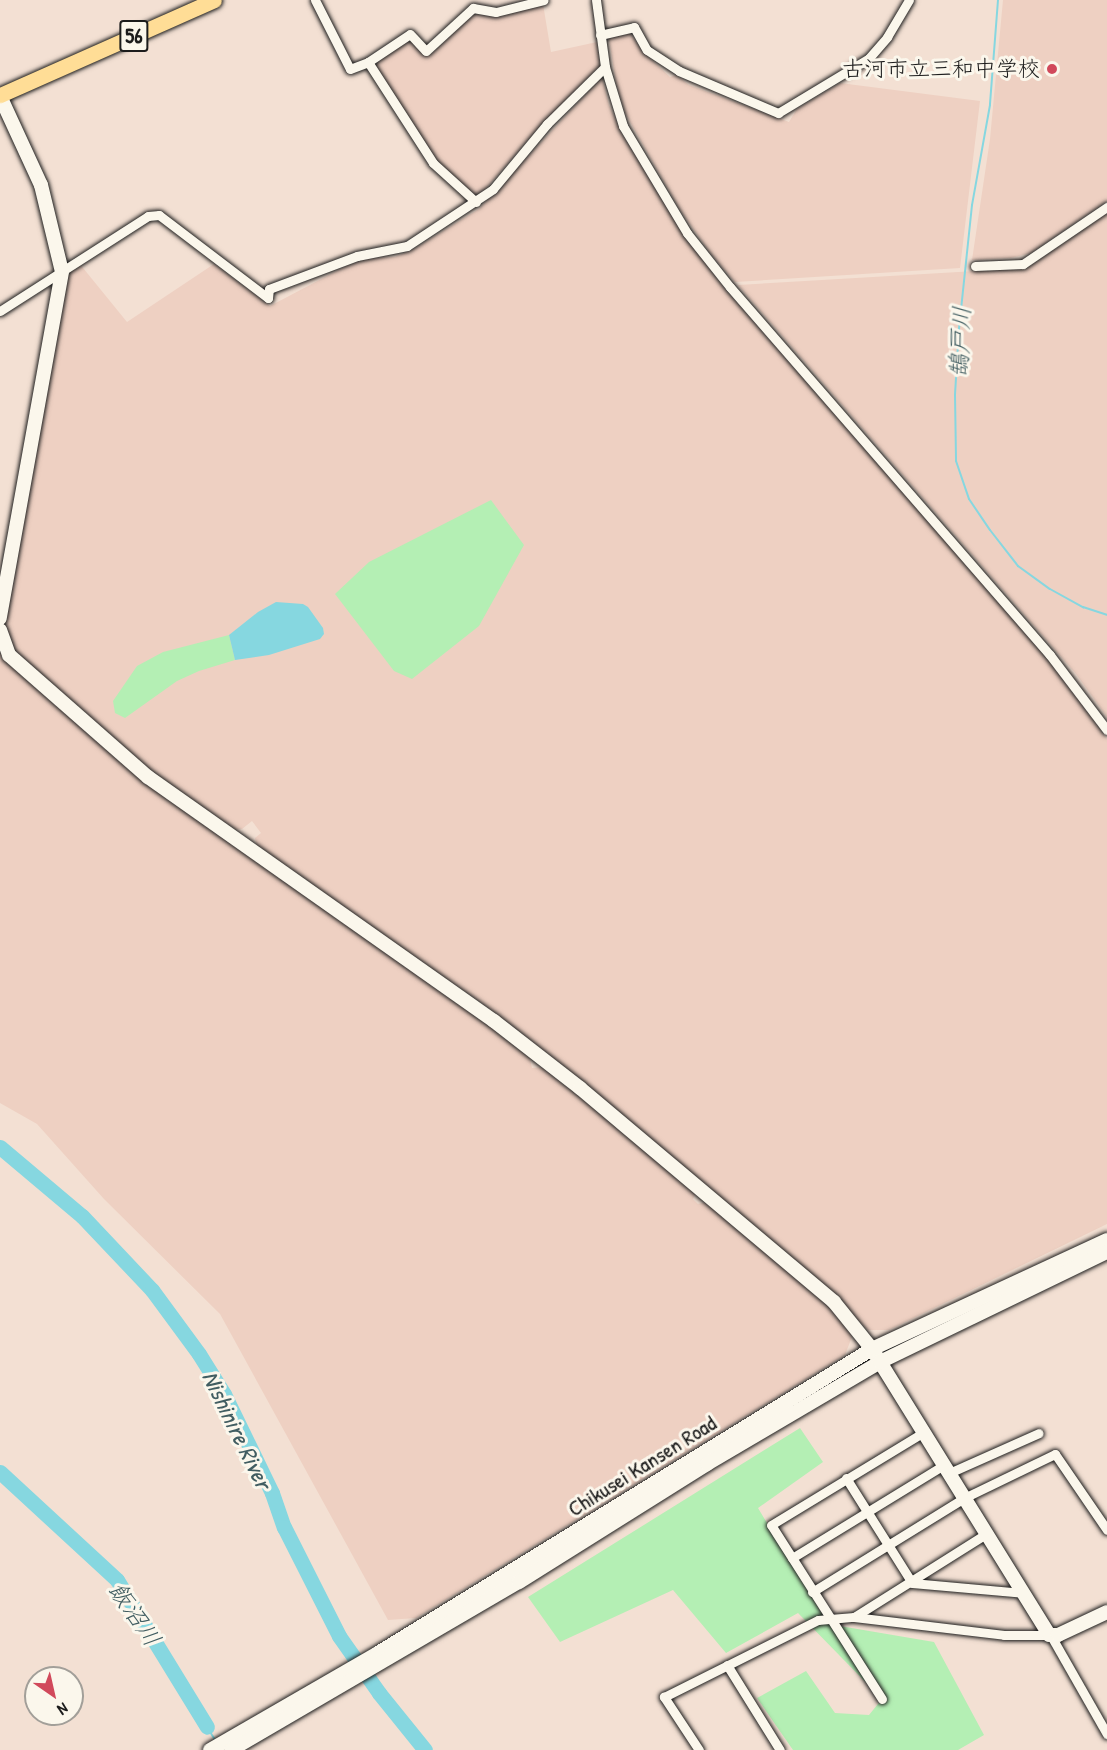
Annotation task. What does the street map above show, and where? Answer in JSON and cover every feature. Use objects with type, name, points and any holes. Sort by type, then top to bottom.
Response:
[{"type":"main road","name":"56","points":[[0,96],[214,0]]},
{"type":"street","points":[[315,0],[350,69],[368,62],[410,34],[426,51],[473,8],[496,12],[544,0]]},
{"type":"street","points":[[596,0],[605,68],[623,126],[669,204],[708,261],[1050,656],[1107,730]]},
{"type":"street","points":[[600,35],[634,27],[647,50],[679,71],[778,113],[869,58],[887,37],[909,0]]},
{"type":"street","points":[[368,62],[433,163],[476,202]]},
{"type":"street","points":[[0,311],[148,216],[159,215],[268,298],[269,289],[357,256],[407,246],[493,189],[548,124],[605,68]]},
{"type":"street","points":[[0,96],[41,185],[62,272],[0,618]]},
{"type":"street","points":[[975,266],[1023,264],[1107,207]]},
{"type":"street","points":[[1,638],[9,655],[148,777],[437,977],[580,1088],[817,1285],[848,1317],[872,1349],[1050,1635],[1107,1734]]},
{"type":"street","name":"Chikusei Kansen Road","points":[[210,1750],[234,1744],[353,1674],[872,1349],[1107,1240]]},
{"type":"street","name":"Chikusei Kansen Road","points":[[381,1657],[519,1581],[708,1464],[880,1362],[1107,1252]]},
{"type":"street","points":[[882,1699],[828,1618],[771,1525],[924,1432]]},
{"type":"street","points":[[792,1558],[946,1469],[1040,1433]]},
{"type":"street","points":[[812,1592],[964,1498],[1054,1454],[1107,1530]]},
{"type":"street","points":[[846,1478],[912,1582],[1023,1593]]},
{"type":"street","points":[[854,1617],[986,1534]]},
{"type":"street","points":[[699,1750],[664,1697],[818,1620],[854,1617],[1004,1635],[1058,1635],[1107,1612]]},
{"type":"street","points":[[727,1665],[780,1750]]},
{"type":"shaded area","name":"古河市立三和中学校","points":[[1003,0],[1107,0],[1107,201],[1031,253],[1011,258],[972,260],[990,139]]},
{"type":"shaded area","points":[[543,4],[551,52],[597,42],[600,66],[541,125],[481,194],[475,195],[438,162],[376,66],[378,61],[407,41],[412,41],[425,56],[429,56],[474,14]]},
{"type":"shaded area","points":[[629,32],[643,52],[670,77],[676,75],[689,85],[789,122],[797,109],[840,83],[980,101],[960,268],[735,282],[711,254],[680,210],[625,113],[616,83],[609,39],[610,36]]},
{"type":"shaded area","points":[[602,77],[609,105],[622,134],[677,224],[724,288],[1060,673],[1107,739],[1107,1224],[889,1330],[868,1330],[805,1268],[480,1002],[257,848],[255,838],[261,833],[252,821],[242,829],[231,830],[142,766],[15,656],[4,633],[2,623],[65,280],[69,270],[79,263],[127,322],[214,264],[270,306],[366,258],[395,257],[414,249],[479,209]]},
{"type":"shaded area","points":[[1107,212],[1107,717],[1076,674],[738,285],[1027,268]]},
{"type":"shaded area","points":[[0,653],[129,769],[430,981],[529,1055],[532,1068],[543,1067],[696,1193],[693,1199],[698,1204],[707,1202],[834,1311],[853,1334],[845,1355],[416,1618],[388,1620],[220,1314],[104,1199],[37,1124],[0,1103]]},
{"type":"green space","points":[[491,500],[524,545],[479,626],[412,679],[394,671],[335,594],[369,562]]},
{"type":"green space","points":[[229,635],[235,660],[199,671],[177,681],[125,718],[115,713],[113,701],[137,666],[163,652]]},
{"type":"green space","points":[[800,1428],[823,1462],[758,1508],[828,1624],[934,1642],[984,1735],[958,1750],[793,1750],[757,1698],[806,1671],[835,1713],[869,1715],[882,1699],[798,1613],[726,1653],[673,1590],[560,1642],[528,1597]]},
{"type":"water","points":[[276,602],[303,604],[308,607],[323,628],[324,634],[320,639],[269,655],[235,660],[229,635],[258,612]]},
{"type":"waterway","name":"鵠戸川","points":[[998,0],[990,105],[972,205],[959,329],[955,395],[956,461],[969,499],[1018,566],[1050,589],[1083,607],[1107,615]]},
{"type":"waterway","name":"Nishinire River","points":[[0,1147],[82,1216],[152,1290],[199,1354],[224,1394],[272,1493],[284,1527],[339,1636],[379,1693],[425,1750]]},
{"type":"waterway","name":"飯沼川","points":[[0,1472],[117,1580],[207,1727]]},
{"type":"waterway","name":"飯沼川","points":[[207,1727],[215,1740]]},
{"type":"place","name":"古河市立三和中学校","points":[[1052,69]]}]
